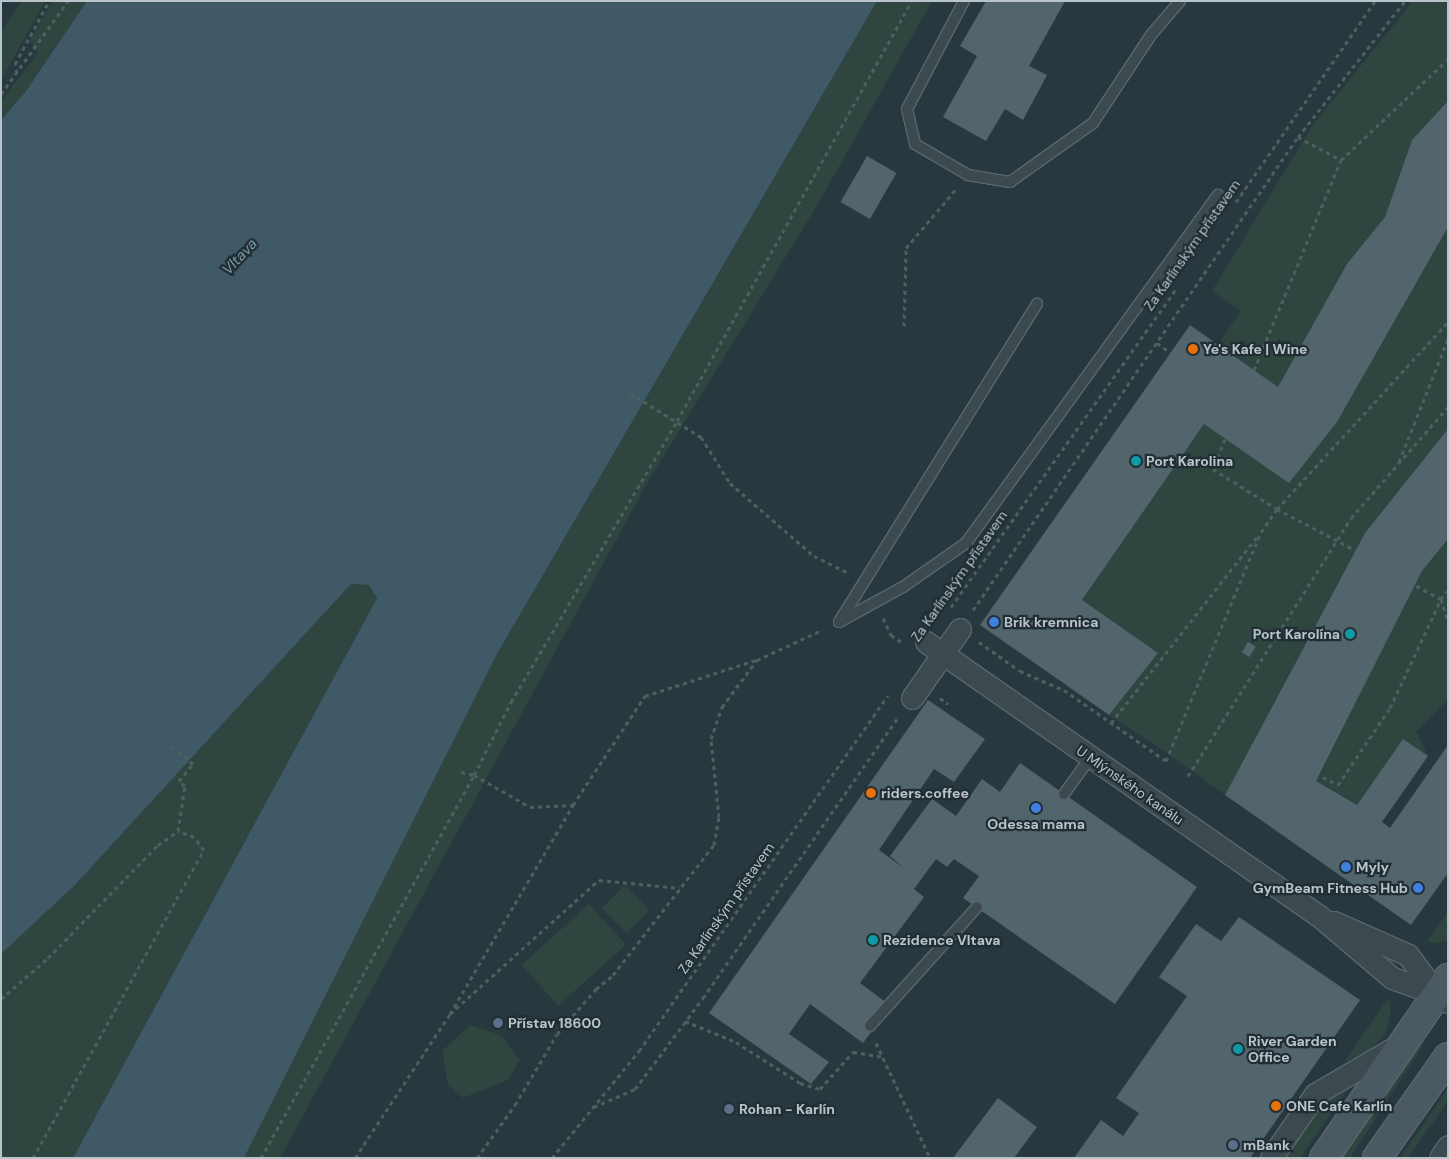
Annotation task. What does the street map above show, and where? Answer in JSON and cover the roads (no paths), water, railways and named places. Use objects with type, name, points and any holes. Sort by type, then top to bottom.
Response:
[{"type":"main road","points":[[1324,1158],[1404,1043],[1444,991]]},
{"type":"main road","points":[[1377,1158],[1448,1056]]},
{"type":"street","points":[[912,698],[934,648],[960,629]]},
{"type":"street","name":"U Mlýnského kanálu","points":[[934,648],[1318,915],[1408,955],[1444,991]]},
{"type":"street","points":[[1271,1158],[1314,1094],[1404,1043]]},
{"type":"street","points":[[1440,1158],[1448,1146]]},
{"type":"lane","points":[[964,1],[907,109],[914,144],[968,175],[1010,182],[1093,123],[1152,35],[1180,1]]},
{"type":"lane","points":[[1037,304],[839,622],[875,603],[966,543],[1218,195]]},
{"type":"lane","points":[[1064,794],[1090,758]]},
{"type":"lane","points":[[870,1026],[977,907]]},
{"type":"water","name":"Vltava","points":[[87,1],[877,1],[497,654],[244,1158],[73,1158],[377,598],[369,585],[351,584],[75,885],[1,954],[1,120],[26,91]]},
{"type":"place","name":"Ye's Kafe | Wine","points":[[1193,349]]},
{"type":"place","name":"Port Karolina","points":[[1136,461]]},
{"type":"place","name":"Brik kremnica","points":[[994,622]]},
{"type":"place","name":"Port Karolína","points":[[1350,634]]},
{"type":"place","name":"riders.coffee","points":[[871,793]]},
{"type":"place","name":"Odessa mama","points":[[1036,808]]},
{"type":"place","name":"Myly","points":[[1346,867]]},
{"type":"place","name":"GymBeam Fitness Hub","points":[[1418,888]]},
{"type":"place","name":"Rezidence Vltava","points":[[873,940]]},
{"type":"place","name":"Přístav 18600","points":[[498,1023]]},
{"type":"place","name":"River Garden Office","points":[[1238,1049]]},
{"type":"place","name":"ONE Cafe Karlín","points":[[1276,1106]]},
{"type":"place","name":"Rohan - Karlín","points":[[729,1109]]},
{"type":"place","name":"mBank","points":[[1233,1145]]}]
